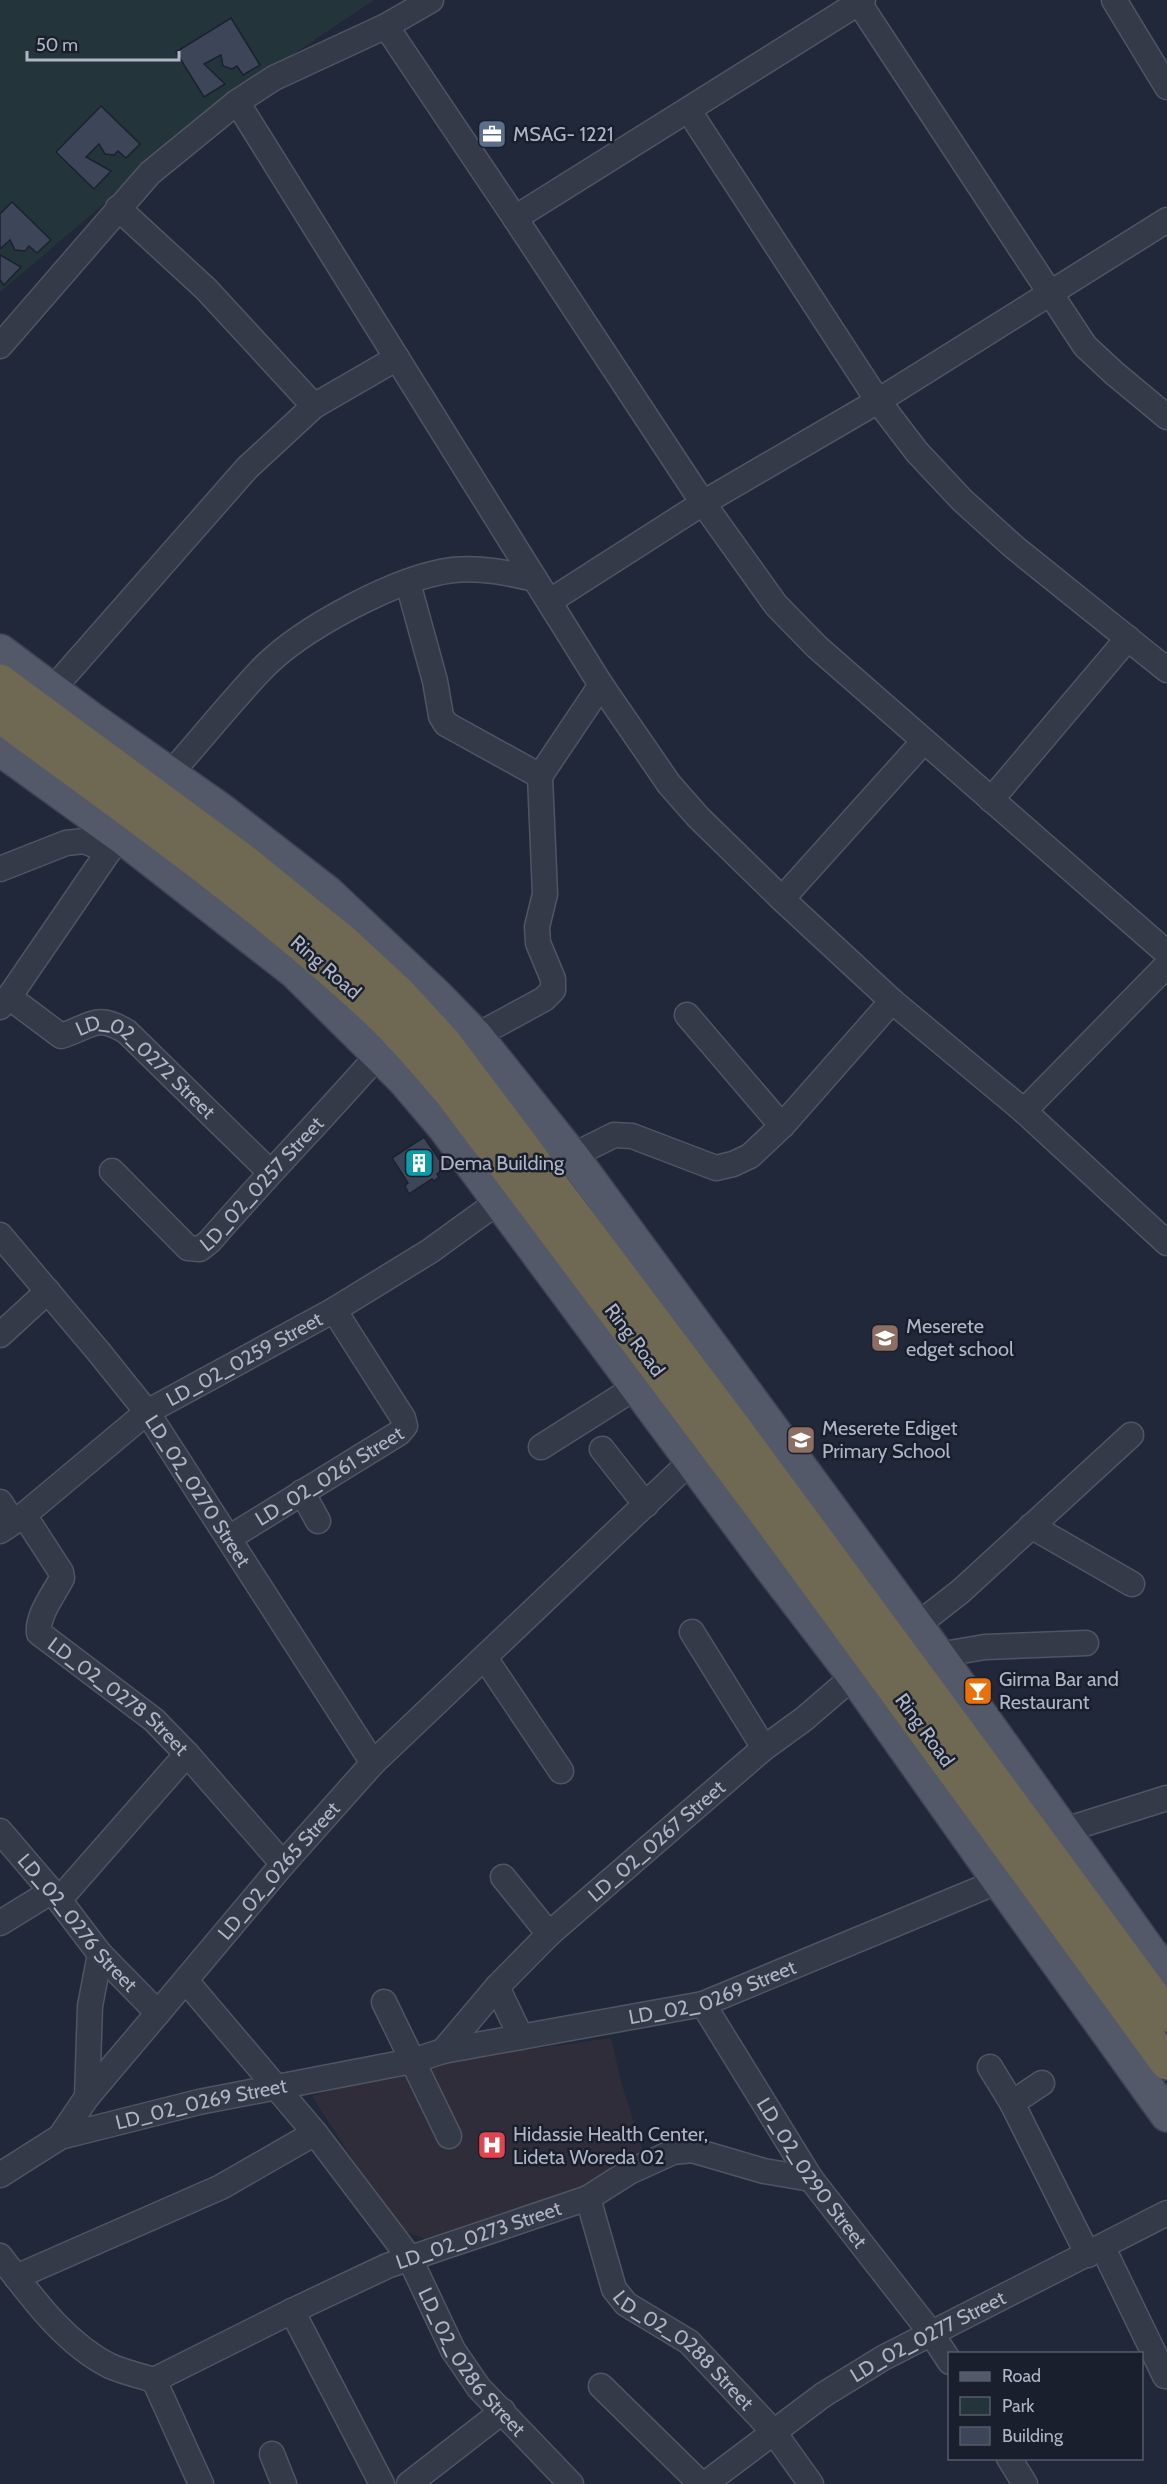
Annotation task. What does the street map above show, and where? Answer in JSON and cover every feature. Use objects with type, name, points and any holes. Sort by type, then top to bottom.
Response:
[{"type":"highway","name":"Ring Road","points":[[0,681],[240,858],[344,942],[398,992],[444,1042],[729,1421],[1167,2015]]},
{"type":"highway","name":"Ring Road","points":[[0,716],[255,906],[361,996],[420,1057],[450,1092],[799,1558],[1167,2062]]},
{"type":"main road","points":[[0,651],[171,773],[328,893],[476,1036],[572,1156],[915,1627],[938,1655],[1167,1976]]},
{"type":"main road","points":[[0,749],[115,844],[295,972],[379,1054],[444,1127],[691,1461],[854,1676],[1167,2115]]},
{"type":"street","points":[[0,346],[150,173],[237,102],[274,78],[386,26],[431,0]]},
{"type":"street","points":[[1114,0],[1166,82]]},
{"type":"street","points":[[515,218],[689,111],[861,1],[1085,346],[1167,417]]},
{"type":"street","points":[[386,26],[703,503],[776,605],[817,647],[1167,953]]},
{"type":"street","points":[[237,102],[601,686],[669,784],[698,817],[782,899],[892,1001],[1024,1111],[1167,1243]]},
{"type":"street","points":[[689,111],[878,401],[917,452],[962,500],[1014,547],[1167,670]]},
{"type":"street","points":[[118,208],[206,289],[315,406]]},
{"type":"street","points":[[550,601],[703,503],[878,401],[1167,220]]},
{"type":"street","points":[[52,690],[247,468],[315,406],[396,358]]},
{"type":"street","points":[[171,773],[262,669],[294,641],[347,609],[408,583],[452,570],[494,571],[535,579]]},
{"type":"street","points":[[408,583],[435,681],[441,716],[446,724],[540,776]]},
{"type":"street","points":[[991,800],[1128,638]]},
{"type":"street","points":[[476,1036],[544,999],[553,990],[553,979],[538,943],[537,927],[546,894],[540,776],[601,686]]},
{"type":"street","points":[[782,899],[924,741]]},
{"type":"street","points":[[0,869],[66,843],[84,841],[115,844],[5,1002]]},
{"type":"street","points":[[1024,1111],[1167,965]]},
{"type":"street","points":[[572,1156],[609,1137],[632,1136],[716,1168],[733,1164],[750,1156],[782,1126],[892,1001]]},
{"type":"street","name":"LD_02_0272 Street","points":[[5,1002],[61,1036],[102,1020],[111,1022],[127,1032],[270,1172]]},
{"type":"street","points":[[687,1015],[782,1126]]},
{"type":"street","name":"LD_02_0257 Street","points":[[112,1171],[188,1248],[200,1249],[210,1241],[379,1054]]},
{"type":"street","name":"LD_02_0259 Street","points":[[9,1517],[147,1412],[334,1310],[430,1251],[499,1201]]},
{"type":"street","name":"LD_02_0270 Street","points":[[0,1235],[147,1412],[373,1763]]},
{"type":"street","points":[[0,1335],[48,1291]]},
{"type":"street","name":"LD_02_0261 Street","points":[[229,1538],[399,1432],[405,1426],[403,1418],[334,1310]]},
{"type":"street","points":[[541,1447],[636,1387]]},
{"type":"street","points":[[915,1627],[961,1591],[1131,1435]]},
{"type":"street","points":[[602,1449],[646,1505]]},
{"type":"street","name":"LD_02_0265 Street","points":[[60,2137],[87,2097],[283,1864],[373,1763],[691,1461]]},
{"type":"street","points":[[302,1492],[318,1521]]},
{"type":"street","name":"LD_02_0278 Street","points":[[9,1517],[62,1572],[62,1578],[41,1618],[39,1633],[154,1720],[283,1864]]},
{"type":"street","points":[[1031,1526],[1132,1584]]},
{"type":"street","points":[[692,1632],[764,1748]]},
{"type":"street","points":[[938,1655],[985,1647],[1086,1643]]},
{"type":"street","points":[[485,1658],[561,1771]]},
{"type":"street","name":"LD_02_0267 Street","points":[[443,2051],[497,1987],[549,1934],[764,1748],[804,1719],[854,1676]]},
{"type":"street","points":[[0,1923],[55,1896],[186,1754]]},
{"type":"street","points":[[1062,1831],[1167,1798]]},
{"type":"street","name":"LD_02_0276 Street","points":[[0,1832],[55,1896],[100,1954],[158,2013]]},
{"type":"street","points":[[503,1877],[549,1934]]},
{"type":"street","name":"LD_02_0269 Street","points":[[0,2175],[60,2137],[199,2102],[412,2061],[443,2051],[703,2004],[999,1881]]},
{"type":"street","points":[[87,2097],[90,2006],[100,1954]]},
{"type":"street","name":"LD_02_0286 Street","points":[[186,1981],[315,2133],[410,2257],[459,2360],[479,2388],[571,2484]]},
{"type":"street","points":[[497,1987],[521,2037]]},
{"type":"street","points":[[384,2002],[449,2136]]},
{"type":"street","name":"LD_02_0290 Street","points":[[703,2004],[811,2179],[931,2333],[948,2359]]},
{"type":"street","points":[[990,2067],[1165,2376]]},
{"type":"street","points":[[1012,2103],[1042,2084]]},
{"type":"street","points":[[16,2277],[221,2187],[315,2133]]},
{"type":"street","name":"LD_02_0273 Street","points":[[154,2380],[292,2311],[410,2257],[588,2198],[629,2172],[673,2152],[692,2150],[764,2171],[811,2179]]},
{"type":"street","name":"LD_02_0288 Street","points":[[588,2198],[614,2289],[626,2304],[689,2342],[773,2432],[811,2484]]},
{"type":"street","name":"LD_02_0277 Street","points":[[601,2386],[703,2484],[823,2395],[883,2358],[1167,2213]]},
{"type":"street","points":[[0,2256],[36,2302],[80,2348],[111,2366],[154,2380],[201,2484]]},
{"type":"street","points":[[292,2311],[382,2484]]},
{"type":"street","points":[[409,2484],[503,2411]]},
{"type":"street","points":[[272,2454],[284,2484]]},
{"type":"street","points":[[1010,2460],[1025,2484]]},
{"type":"shaded area","name":"Hidassie Health Center, Lideta Woreda 02","points":[[611,2038],[622,2085],[644,2154],[629,2172],[428,2240],[403,2231],[365,2179],[312,2096],[404,2070],[474,2057]]},
{"type":"green space","points":[[0,0],[374,0],[231,96],[0,292]]},
{"type":"building","points":[[231,18],[260,65],[243,75],[237,66],[232,69],[223,66],[221,55],[204,64],[225,84],[204,97],[176,52]]},
{"type":"building","points":[[101,106],[140,144],[126,158],[118,151],[114,155],[105,154],[99,144],[86,157],[111,171],[94,189],[56,152]]},
{"type":"building","points":[[12,202],[51,240],[37,253],[29,246],[25,251],[15,250],[10,240],[0,249],[0,214]]},
{"type":"building","points":[[0,255],[21,267],[4,285],[0,280]]},
{"type":"building","name":"Dema Building","points":[[424,1137],[445,1168],[437,1174],[439,1177],[434,1181],[432,1179],[409,1194],[405,1186],[408,1183],[392,1158]]},
{"type":"place","name":"MSAG- 1221","points":[[492,134]]},
{"type":"place","name":"Dema Building","points":[[419,1163]]},
{"type":"place","name":"Meserete edget school","points":[[885,1338]]},
{"type":"place","name":"Meserete Ediget Primary School","points":[[801,1440]]},
{"type":"place","name":"Girma Bar and Restaurant","points":[[978,1691]]},
{"type":"place","name":"Hidassie Health Center, Lideta Woreda 02","points":[[492,2145]]}]
